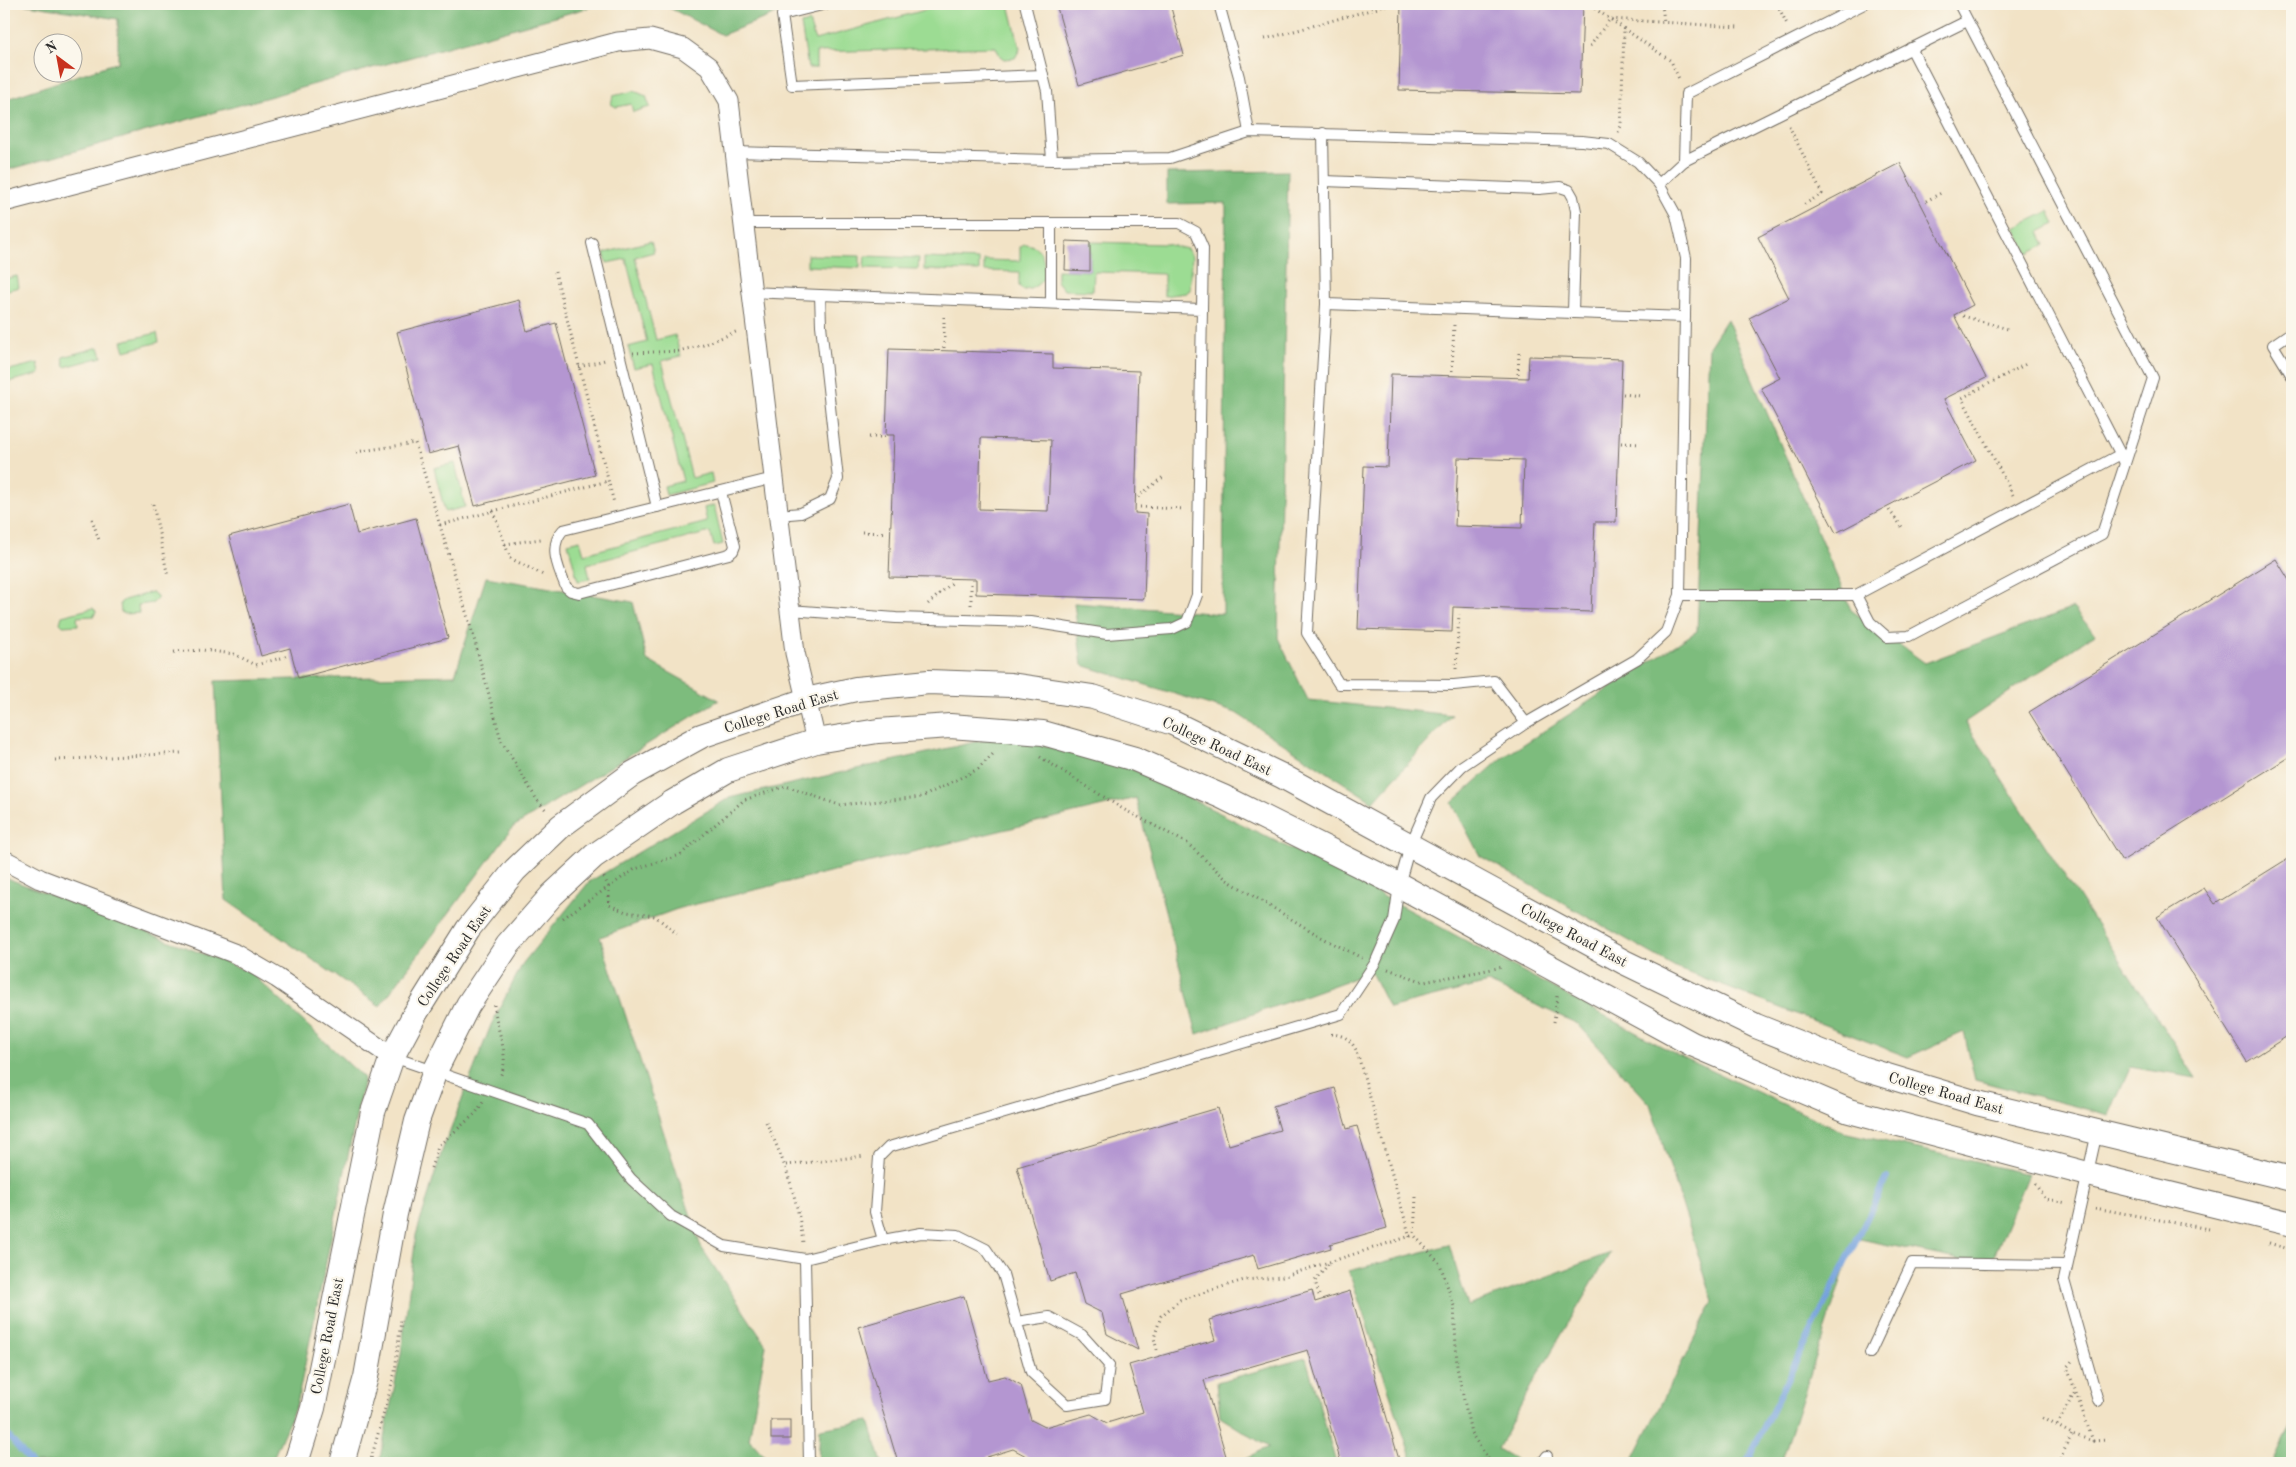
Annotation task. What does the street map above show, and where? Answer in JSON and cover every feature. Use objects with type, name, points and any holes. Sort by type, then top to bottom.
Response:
[{"type":"street","points":[[4,202],[618,42],[650,39],[683,48],[708,67],[729,101],[795,653],[816,741]]},
{"type":"street","name":"College Road East","points":[[296,1463],[313,1408],[373,1112],[392,1057],[415,1014],[468,929],[515,870],[561,826],[632,774],[701,736],[806,700],[856,689],[929,682],[1011,685],[1093,697],[1174,723],[1282,776],[1624,962],[1756,1026],[1864,1069],[1977,1103],[2292,1178]]},
{"type":"street","points":[[342,1463],[366,1377],[395,1214],[417,1121],[435,1071],[468,1005],[508,944],[552,895],[594,856],[673,802],[728,770],[816,741],[878,731],[950,726],[1043,733],[1135,759],[1223,797],[1399,885],[1692,1044],[1840,1107],[2088,1174],[2292,1224]]},
{"type":"street","points":[[4,860],[40,879],[236,954],[277,978],[392,1057]]},
{"type":"lane","points":[[826,4],[782,15],[792,85],[1043,75]]},
{"type":"lane","points":[[1025,4],[1047,91],[1052,160]]},
{"type":"lane","points":[[1219,4],[1239,76],[1249,132]]},
{"type":"lane","points":[[1684,161],[1686,94],[1864,4]]},
{"type":"lane","points":[[1856,595],[1870,622],[1888,636],[1909,636],[2102,534],[2123,458],[2153,378],[1959,4]]},
{"type":"lane","points":[[1659,184],[1684,161],[1967,20]]},
{"type":"lane","points":[[1911,48],[2123,458]]},
{"type":"lane","points":[[735,152],[1052,160],[1170,158],[1249,132],[1582,141],[1609,144],[1638,162],[1659,184],[1676,215],[1686,258],[1680,595],[1666,632],[1637,659],[1526,723],[1462,766],[1431,798],[1410,846],[1399,885],[1394,920],[1375,963],[1341,1014],[889,1147],[878,1157],[875,1212],[883,1240]]},
{"type":"lane","points":[[1324,133],[1326,304],[1307,633],[1339,684],[1454,685],[1494,682],[1526,723]]},
{"type":"lane","points":[[1324,181],[1539,189],[1560,187],[1569,190],[1573,197],[1576,211],[1573,312]]},
{"type":"lane","points":[[743,223],[1179,223],[1196,232],[1203,248],[1197,595],[1187,622],[1172,629],[1107,634],[1031,622],[896,618],[790,610]]},
{"type":"lane","points":[[1051,223],[1052,303]]},
{"type":"lane","points":[[592,243],[657,507]]},
{"type":"lane","points":[[752,292],[1202,309]]},
{"type":"lane","points":[[778,515],[801,513],[830,498],[838,479],[821,325],[820,295]]},
{"type":"lane","points":[[1326,304],[1685,316]]},
{"type":"lane","points":[[2292,332],[2273,345],[2292,376]]},
{"type":"lane","points":[[1680,595],[1856,595],[2020,508],[2123,458]]},
{"type":"lane","points":[[721,492],[735,546],[734,551],[729,554],[579,593],[571,591],[566,587],[554,546],[556,538],[563,530],[774,478]]},
{"type":"lane","points":[[392,1057],[588,1124],[631,1179],[671,1216],[724,1246],[805,1259],[921,1233],[958,1235],[986,1249],[1003,1274],[1016,1322],[1031,1372],[1067,1405],[1105,1399],[1109,1365],[1082,1335],[1049,1317],[1016,1322]]},
{"type":"lane","points":[[2097,1132],[2064,1280],[2098,1401]]},
{"type":"lane","points":[[805,1259],[809,1463]]},
{"type":"lane","points":[[1870,1353],[1912,1264],[2067,1265]]},
{"type":"path","points":[[1264,38],[1392,4]]},
{"type":"path","points":[[1595,4],[1594,8],[1671,61],[1686,94]]},
{"type":"path","points":[[1662,4],[1664,22]]},
{"type":"path","points":[[1777,4],[1794,39]]},
{"type":"path","points":[[1610,19],[1739,27]]},
{"type":"path","points":[[1590,46],[1610,19]]},
{"type":"path","points":[[1609,144],[1621,126],[1624,28]]},
{"type":"path","points":[[1782,112],[1822,194],[1803,204]]},
{"type":"path","points":[[1926,201],[1943,192]]},
{"type":"path","points":[[554,272],[617,517]]},
{"type":"path","points":[[944,299],[944,348]]},
{"type":"path","points":[[1452,371],[1454,308]]},
{"type":"path","points":[[1962,316],[2008,329]]},
{"type":"path","points":[[579,367],[631,353],[678,351],[703,345],[740,331],[756,329]]},
{"type":"path","points":[[1518,353],[1518,374]]},
{"type":"path","points":[[2020,508],[1962,398],[2026,364]]},
{"type":"path","points":[[1623,394],[1641,396]]},
{"type":"path","points":[[869,437],[890,437]]},
{"type":"path","points":[[356,452],[415,443],[501,740],[537,800],[561,826]]},
{"type":"path","points":[[1621,443],[1640,444]]},
{"type":"path","points":[[1138,497],[1163,477]]},
{"type":"path","points":[[440,525],[608,482]]},
{"type":"path","points":[[153,504],[168,577]]},
{"type":"path","points":[[1140,507],[1198,509]]},
{"type":"path","points":[[1889,510],[1902,527]]},
{"type":"path","points":[[493,511],[510,558],[566,587]]},
{"type":"path","points":[[92,519],[98,540]]},
{"type":"path","points":[[862,532],[887,533]]},
{"type":"path","points":[[505,544],[556,538]]},
{"type":"path","points":[[922,609],[954,581]]},
{"type":"path","points":[[971,582],[971,620]]},
{"type":"path","points":[[1454,685],[1459,614]]},
{"type":"path","points":[[174,652],[202,650],[234,654],[256,665],[288,656]]},
{"type":"path","points":[[556,922],[635,870],[680,856],[744,800],[786,786],[839,804],[922,797],[978,769],[1000,746]]},
{"type":"path","points":[[55,760],[181,753]]},
{"type":"path","points":[[1033,755],[1041,757],[1123,809],[1187,843],[1227,880],[1320,937],[1375,963],[1424,982],[1503,967],[1511,971]]},
{"type":"path","points":[[594,856],[609,888],[610,905],[626,912],[655,916],[677,934]]},
{"type":"path","points":[[1554,1022],[1558,993],[1566,998]]},
{"type":"path","points":[[429,1174],[438,1146],[476,1113],[504,1069],[504,1052],[495,1016],[495,1000]]},
{"type":"path","points":[[1322,1036],[1331,1034],[1343,1035],[1353,1043],[1357,1052],[1412,1236],[1440,1264],[1454,1306],[1457,1367],[1472,1433],[1489,1460],[1493,1463]]},
{"type":"path","points":[[766,1122],[786,1165],[801,1220],[805,1259]]},
{"type":"path","points":[[786,1165],[856,1156]]},
{"type":"path","points":[[2034,1181],[2046,1199],[2215,1230]]},
{"type":"path","points":[[1412,1236],[1416,1197]]},
{"type":"path","points":[[1157,1350],[1154,1338],[1161,1316],[1180,1300],[1244,1280],[1282,1277],[1412,1236]]},
{"type":"path","points":[[2267,1243],[2292,1250]]},
{"type":"path","points":[[1319,1295],[1315,1281],[1330,1262]]},
{"type":"path","points":[[370,1463],[395,1372],[401,1316]]},
{"type":"path","points":[[2083,1348],[2067,1367],[2093,1441]]},
{"type":"path","points":[[2057,1426],[2075,1392]]},
{"type":"path","points":[[2043,1418],[2072,1434],[2093,1441],[2107,1440]]},
{"type":"path","points":[[2058,1463],[2072,1434]]},
{"type":"green space","points":[[22,4],[601,4],[4,171],[4,100],[58,82],[82,82],[82,74],[118,62],[118,19]]},
{"type":"green space","points":[[662,4],[801,4],[722,35]]},
{"type":"green space","points":[[947,4],[1009,4],[1020,49],[1015,58],[1004,59],[1000,56],[996,47],[816,52],[816,68],[808,68],[801,24],[809,22],[815,40]]},
{"type":"green space","points":[[634,91],[646,96],[650,107],[633,112],[631,104],[616,107],[611,104],[613,96]]},
{"type":"green space","points":[[1288,171],[1278,638],[1308,700],[1452,715],[1373,802],[1236,713],[1082,665],[1074,603],[1223,614],[1226,203],[1167,204],[1167,173]]},
{"type":"green space","points":[[2049,211],[2055,224],[2039,232],[2045,245],[2028,254],[2015,228]]},
{"type":"green space","points":[[651,241],[654,252],[635,257],[656,340],[675,335],[681,356],[662,361],[692,478],[711,473],[713,483],[666,495],[664,486],[683,481],[653,364],[634,368],[628,347],[647,342],[626,259],[607,263],[604,253]]},
{"type":"green space","points":[[1090,242],[1166,244],[1187,249],[1192,256],[1190,290],[1186,293],[1164,296],[1164,274],[1094,272],[1093,291],[1064,290],[1057,281],[1057,270],[1090,271]]},
{"type":"green space","points":[[1024,244],[1036,247],[1042,255],[1044,278],[1035,287],[1023,290],[1019,286],[1019,272],[984,271],[984,260],[1020,261],[1020,247]]},
{"type":"green space","points":[[807,255],[860,256],[860,268],[807,266]]},
{"type":"green space","points":[[865,256],[919,258],[918,269],[864,268]]},
{"type":"green space","points":[[924,258],[979,260],[979,271],[924,270]]},
{"type":"green space","points":[[17,276],[19,287],[4,291],[4,279]]},
{"type":"green space","points":[[1727,319],[1851,610],[1925,663],[2073,608],[2095,634],[1965,722],[2196,1078],[2130,1067],[2109,1115],[1975,1080],[1964,1032],[1908,1057],[1679,969],[1480,856],[1452,803],[1501,759],[1697,631],[1709,347]]},
{"type":"green space","points":[[157,333],[159,342],[125,351],[122,341]]},
{"type":"green space","points":[[99,347],[102,357],[65,367],[63,357]]},
{"type":"green space","points":[[38,363],[40,374],[7,382],[5,371]]},
{"type":"green space","points":[[455,463],[465,507],[445,512],[434,468]]},
{"type":"green space","points":[[714,505],[723,544],[714,546],[710,532],[587,564],[590,579],[578,581],[568,543],[580,540],[584,554],[707,522],[704,508]]},
{"type":"green space","points":[[486,577],[633,602],[647,660],[719,700],[513,827],[380,1006],[226,900],[215,681],[455,675]]},
{"type":"green space","points":[[152,592],[157,596],[157,599],[153,603],[138,605],[139,613],[125,614],[121,612],[120,603],[124,600]]},
{"type":"green space","points":[[93,608],[96,611],[94,616],[77,617],[78,625],[63,626],[60,623],[62,616]]},
{"type":"green space","points":[[1006,735],[1132,769],[1353,880],[1674,1053],[1843,1132],[2028,1174],[1990,1266],[1855,1238],[1781,1463],[1631,1463],[1713,1301],[1650,1104],[1578,1024],[1488,983],[1389,1008],[1371,972],[1197,1034],[1136,798],[680,908],[600,937],[701,1247],[766,1345],[749,1439],[771,1463],[379,1463],[401,1354],[416,1235],[442,1151],[491,1025],[523,963],[589,882],[729,798]]},
{"type":"green space","points":[[4,877],[250,972],[364,1078],[297,1403],[271,1463],[4,1463]]},
{"type":"green space","points":[[1449,1245],[1468,1306],[1610,1253],[1531,1386],[1498,1449],[1522,1463],[1413,1463],[1349,1271]]},
{"type":"green space","points":[[1306,1358],[1336,1463],[1238,1463],[1268,1447],[1220,1417],[1217,1382]]},
{"type":"green space","points":[[869,1421],[882,1463],[818,1463],[820,1429]]},
{"type":"green space","points":[[2292,1423],[2292,1463],[2273,1463]]},
{"type":"building","points":[[1056,4],[1170,4],[1184,55],[1079,85]]},
{"type":"building","points":[[1401,4],[1583,4],[1580,94],[1399,90]]},
{"type":"building","points":[[1900,163],[1973,305],[1954,315],[1986,378],[1944,399],[1976,460],[1836,533],[1761,388],[1780,378],[1749,318],[1789,298],[1758,237]]},
{"type":"building","points":[[1066,241],[1090,242],[1090,271],[1065,270]]},
{"type":"building","points":[[519,300],[527,331],[556,323],[595,475],[475,506],[459,446],[428,454],[397,332]]},
{"type":"building","points":[[889,349],[1053,354],[1053,368],[1139,371],[1135,513],[1147,514],[1144,599],[976,594],[976,579],[889,577],[894,435],[886,435]],"holes":[[[981,438],[1051,440],[1048,511],[979,509]]]},
{"type":"building","points":[[1529,356],[1622,359],[1616,522],[1595,522],[1591,612],[1453,607],[1452,632],[1358,629],[1364,466],[1388,467],[1391,374],[1528,378]],"holes":[[[1458,458],[1524,460],[1522,528],[1455,526]]]},
{"type":"building","points":[[349,504],[357,534],[416,518],[448,638],[298,678],[290,648],[261,656],[229,536]]},
{"type":"building","points":[[2276,559],[2292,585],[2292,755],[2122,861],[2029,712]]},
{"type":"building","points":[[2292,856],[2292,1033],[2247,1062],[2157,917],[2204,888],[2215,904]]},
{"type":"building","points":[[1335,1088],[1347,1129],[1357,1126],[1387,1228],[1330,1244],[1331,1248],[1258,1269],[1254,1255],[1122,1294],[1138,1350],[1107,1334],[1102,1313],[1084,1304],[1075,1273],[1050,1281],[1017,1167],[1218,1108],[1229,1145],[1280,1130],[1273,1106]]},
{"type":"building","points":[[1312,1290],[1315,1302],[1350,1291],[1400,1463],[1341,1463],[1308,1350],[1204,1380],[1228,1463],[1030,1463],[1028,1457],[1013,1449],[987,1457],[989,1463],[898,1463],[858,1327],[964,1296],[988,1380],[1005,1376],[1021,1385],[1031,1420],[1045,1427],[1091,1414],[1107,1423],[1143,1412],[1129,1365],[1215,1340],[1209,1320]]},
{"type":"building","points":[[771,1420],[790,1420],[790,1439],[771,1439]]},
{"type":"waterway","points":[[1746,1463],[1887,1178]]},
{"type":"waterway","points":[[4,1431],[31,1463]]}]
